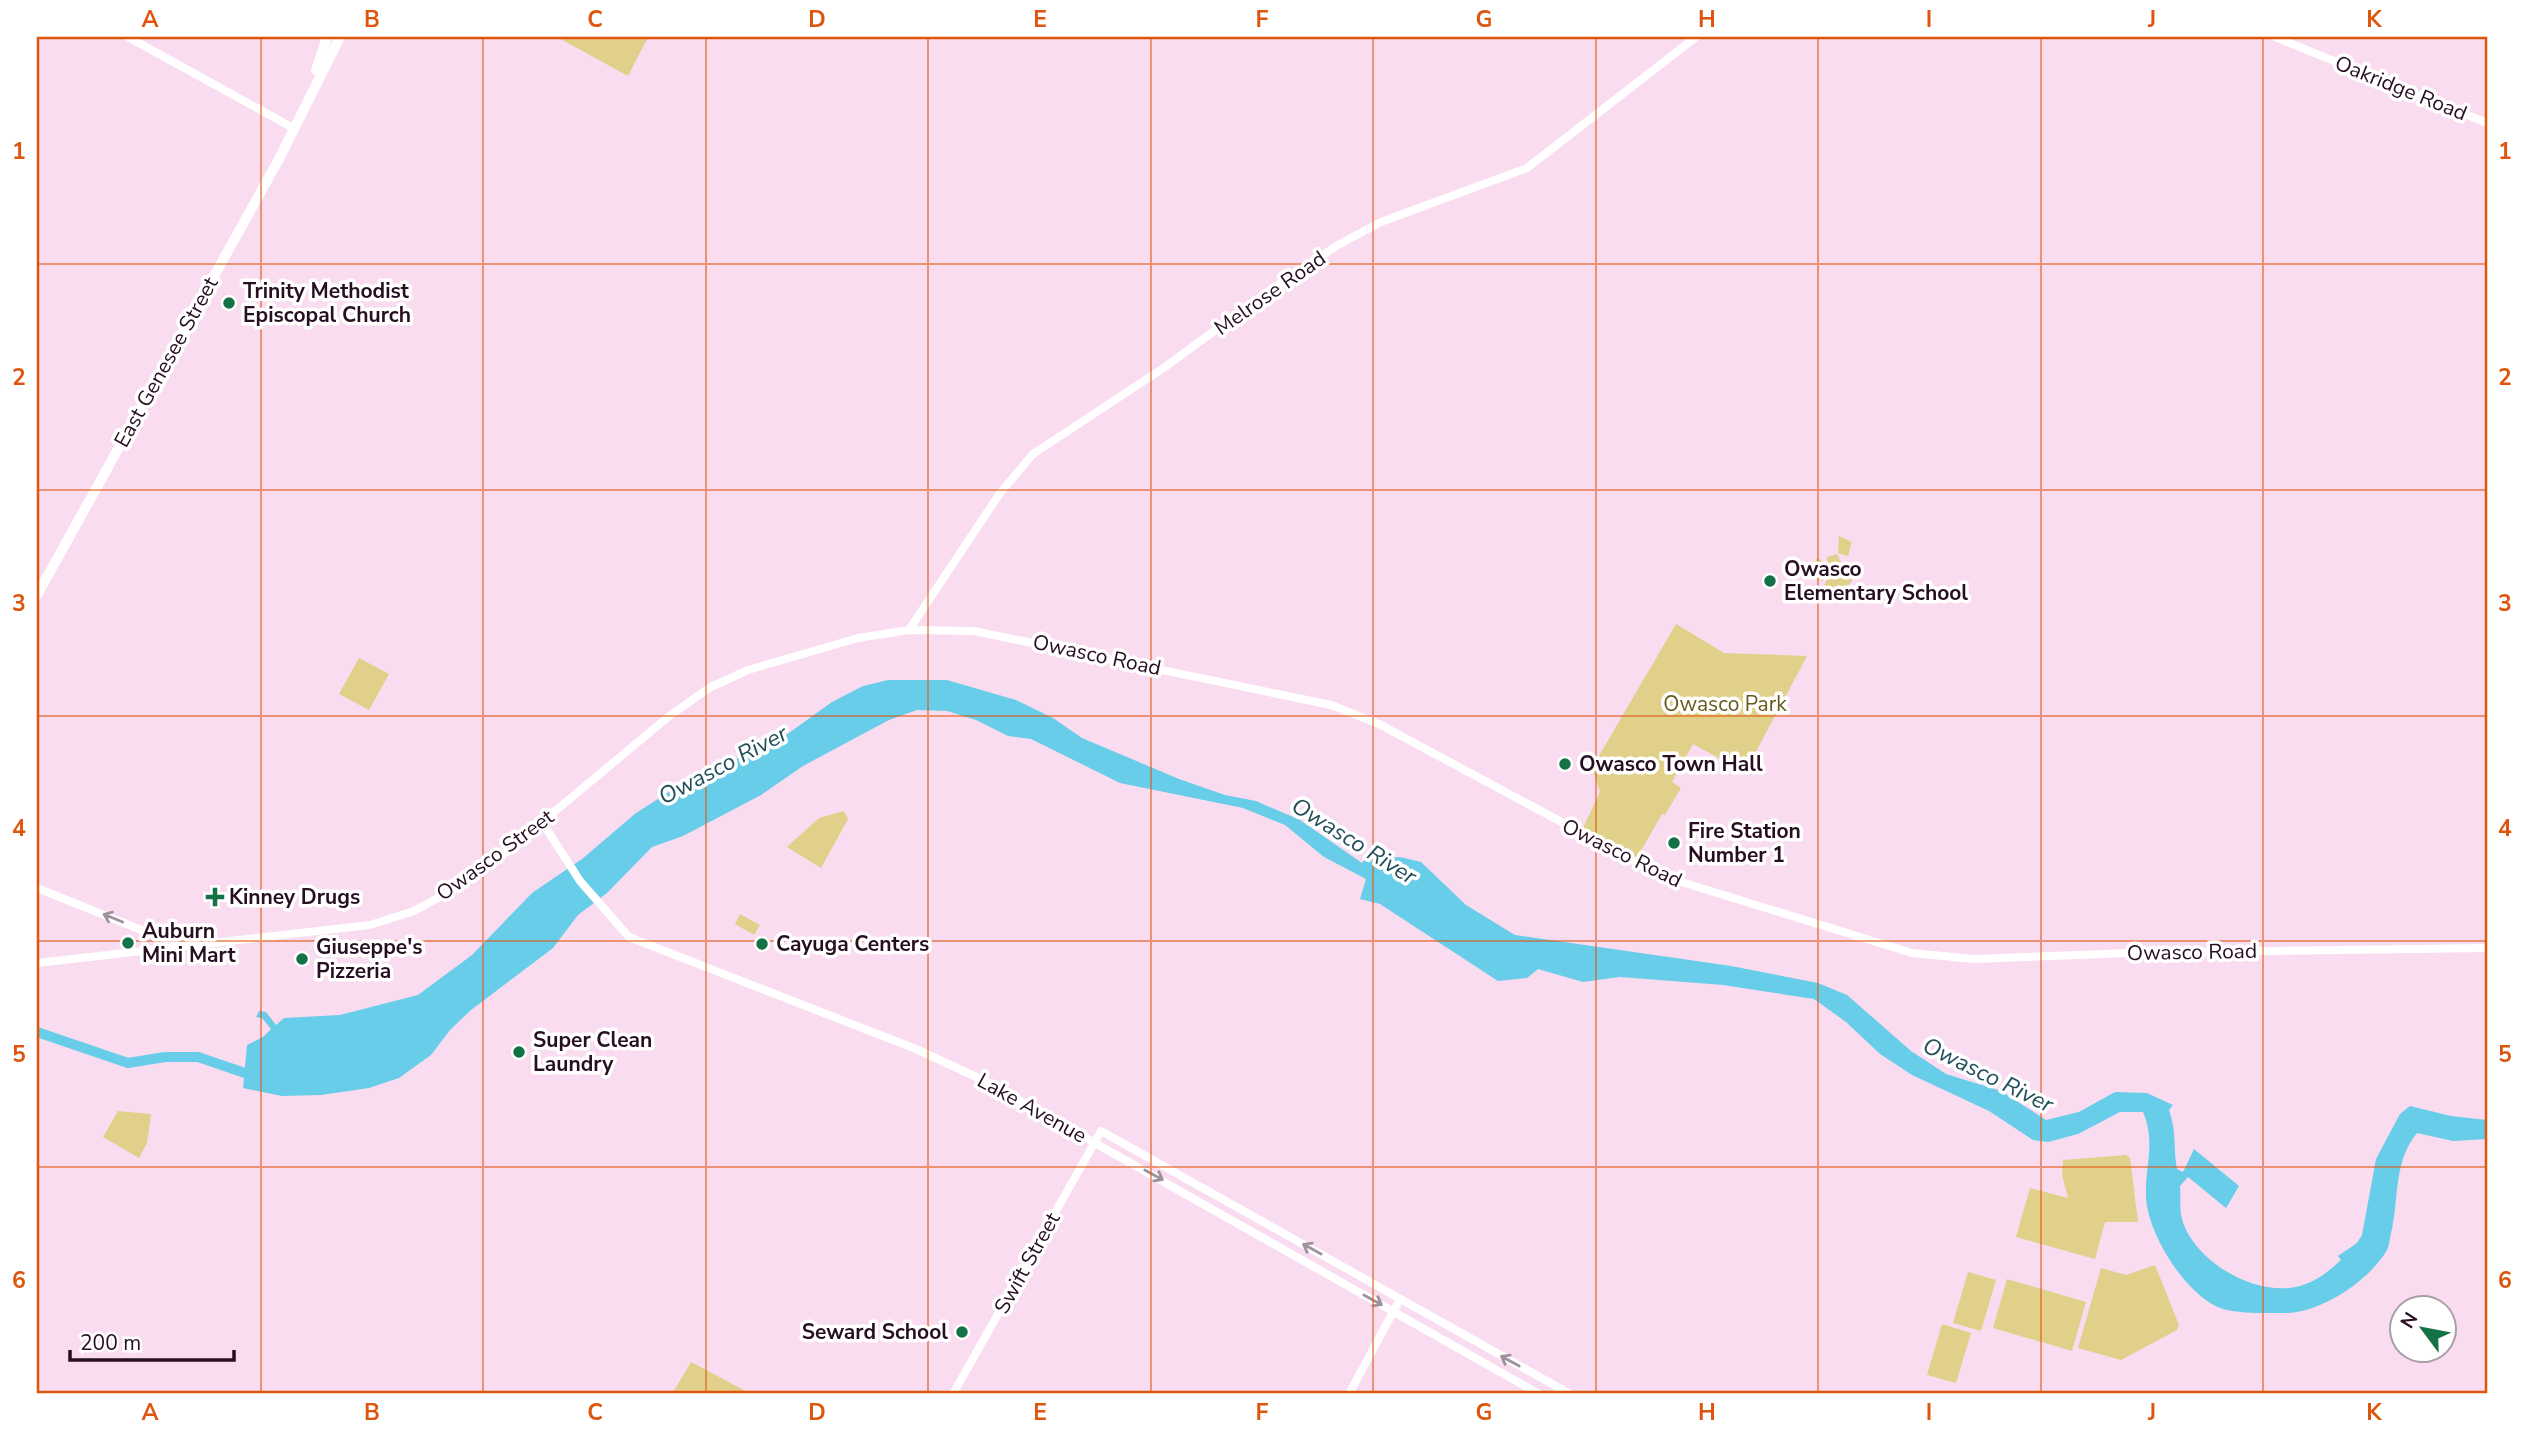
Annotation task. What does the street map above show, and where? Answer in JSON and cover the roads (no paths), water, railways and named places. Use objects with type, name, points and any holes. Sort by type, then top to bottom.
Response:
[{"type":"highway","name":"East Genesee Street","points":[[295,129],[327,37]]},
{"type":"highway","name":"East Genesee Street","points":[[37,595],[295,129],[340,37]]},
{"type":"main road","points":[[128,37],[295,129]]},
{"type":"main road","name":"Melrose Road","points":[[909,630],[1000,493],[1033,454],[1165,367],[1266,293],[1338,245],[1381,222],[1527,168],[1696,37]]},
{"type":"main road","name":"Oakridge Road","points":[[2275,37],[2487,124]]},
{"type":"main road","name":"Owasco Road","points":[[745,671],[835,643],[909,630],[950,629],[992,634],[1331,705],[1381,725],[1662,876],[1912,953],[1972,960],[2129,953],[2487,948]]},
{"type":"main road","name":"Owasco Street","points":[[37,963],[370,925],[414,911],[456,888],[542,822],[690,701],[745,671]]},
{"type":"main road","name":"Lake Avenue","points":[[542,822],[562,854],[607,914],[629,937],[935,1057],[1094,1142],[1539,1394]]},
{"type":"main road","points":[[37,888],[159,937],[202,943]]},
{"type":"main road","points":[[159,937],[159,948]]},
{"type":"main road","name":"Lake Avenue","points":[[1101,1131],[1570,1394]]},
{"type":"main road","name":"Swift Street","points":[[953,1394],[1101,1131]]},
{"type":"main road","points":[[1349,1394],[1400,1299]]},
{"type":"water","points":[[888,680],[947,680],[1016,700],[1053,718],[1082,738],[1179,779],[1225,795],[1256,801],[1300,820],[1362,863],[1368,855],[1374,859],[1400,857],[1421,862],[1466,905],[1515,935],[1731,966],[1818,983],[1847,995],[1911,1051],[1946,1074],[2001,1091],[2046,1120],[2079,1112],[2115,1092],[2147,1093],[2173,1105],[2169,1110],[2177,1169],[2183,1172],[2194,1149],[2239,1186],[2226,1208],[2188,1177],[2180,1186],[2181,1215],[2189,1235],[2199,1249],[2229,1273],[2265,1287],[2300,1286],[2312,1281],[2332,1268],[2341,1260],[2338,1256],[2357,1243],[2362,1235],[2376,1159],[2400,1114],[2410,1106],[2451,1116],[2487,1120],[2487,1139],[2453,1141],[2417,1133],[2404,1155],[2387,1250],[2369,1272],[2344,1292],[2315,1307],[2287,1313],[2223,1309],[2196,1292],[2183,1278],[2171,1262],[2153,1227],[2146,1195],[2149,1134],[2143,1112],[2120,1112],[2078,1134],[2048,1142],[2033,1140],[1989,1111],[1912,1075],[1880,1054],[1846,1022],[1814,999],[1723,985],[1620,977],[1583,982],[1538,969],[1527,978],[1498,981],[1380,904],[1360,899],[1366,879],[1324,857],[1285,825],[1243,808],[1120,783],[1031,739],[1008,736],[976,720],[947,711],[917,710],[889,720],[803,766],[761,795],[683,836],[652,847],[607,893],[578,915],[553,948],[471,1010],[450,1030],[431,1055],[399,1078],[369,1088],[321,1095],[282,1096],[243,1088],[247,1045],[263,1037],[271,1029],[262,1018],[256,1017],[259,1011],[266,1012],[276,1025],[284,1018],[340,1015],[418,995],[472,955],[532,893],[582,859],[636,813],[686,781],[727,761],[761,753],[832,702],[863,686]]},
{"type":"waterway","name":"Owasco River","points":[[37,1032],[128,1063],[165,1057],[198,1057],[245,1073],[256,1072]]},
{"type":"place","name":"Trinity Methodist Episcopal Church","points":[[229,303]]},
{"type":"place","name":"Owasco Elementary School","points":[[1770,581]]},
{"type":"place","name":"Owasco Town Hall","points":[[1565,764]]},
{"type":"place","name":"Fire Station Number 1","points":[[1674,843]]},
{"type":"place","name":"Kinney Drugs","points":[[215,897]]},
{"type":"place","name":"Auburn Mini Mart","points":[[128,943]]},
{"type":"place","name":"Cayuga Centers","points":[[762,944]]},
{"type":"place","name":"Giuseppe's Pizzeria","points":[[302,959]]},
{"type":"place","name":"Super Clean Laundry","points":[[519,1052]]},
{"type":"place","name":"Seward School","points":[[962,1332]]},
{"type":"park label","name":"Owasco Park","points":[[1725,704]]}]
